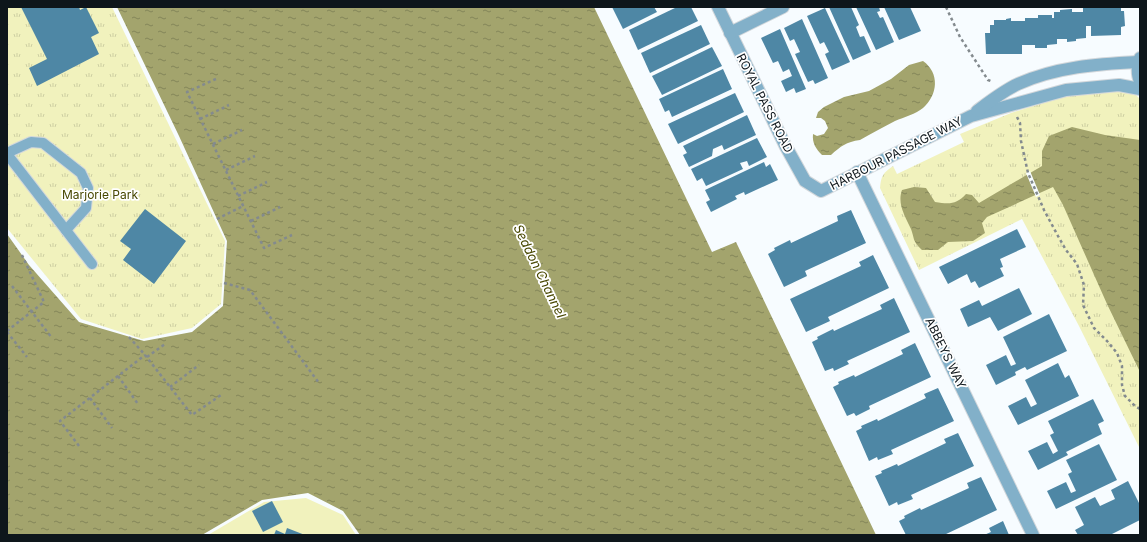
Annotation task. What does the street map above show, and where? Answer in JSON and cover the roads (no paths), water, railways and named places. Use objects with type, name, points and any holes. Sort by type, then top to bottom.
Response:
[{"type":"street","name":"ROYAL PASS ROAD","points":[[718,7],[785,144],[805,181],[821,191]]},
{"type":"street","points":[[730,33],[783,7]]},
{"type":"street","points":[[1139,60],[1138,77],[1140,81]]},
{"type":"street","name":"HARBOUR PASSAGE WAY","points":[[971,116],[993,99],[1017,85],[1047,73],[1076,67],[1139,60]]},
{"type":"street","name":"HARBOUR PASSAGE WAY","points":[[821,191],[971,116],[1066,90],[1119,85],[1140,89]]},
{"type":"street","name":"ABBEYS WAY","points":[[857,172],[1033,535]]},
{"type":"lane","points":[[66,230],[86,208],[88,188],[81,173],[43,142],[31,142],[7,154],[92,264]]},
{"type":"water","name":"Seddon Channel","points":[[117,7],[594,7],[712,252],[736,242],[876,535],[360,535],[343,511],[308,493],[262,500],[202,535],[7,535],[7,234],[29,265],[79,322],[144,341],[192,332],[223,306],[227,241],[179,136]]},
{"type":"water","points":[[923,61],[932,72],[935,84],[932,97],[923,108],[860,140],[844,145],[831,155],[822,155],[820,153],[814,143],[813,134],[817,136],[824,134],[828,128],[825,121],[821,118],[816,118],[818,112],[824,107],[844,97],[869,91],[891,79],[909,65]]},
{"type":"water","points":[[1072,127],[1105,135],[1140,140],[1140,372],[1107,304],[1063,205],[1053,187],[987,217],[982,223],[985,233],[973,241],[948,242],[938,250],[922,250],[919,247],[914,240],[911,229],[902,210],[900,200],[902,190],[914,187],[926,188],[935,202],[952,203],[959,200],[966,194],[972,195],[979,203],[1042,166],[1042,151],[1049,136]]},
{"type":"park label","name":"Marjorie Park","points":[[100,194]]}]
